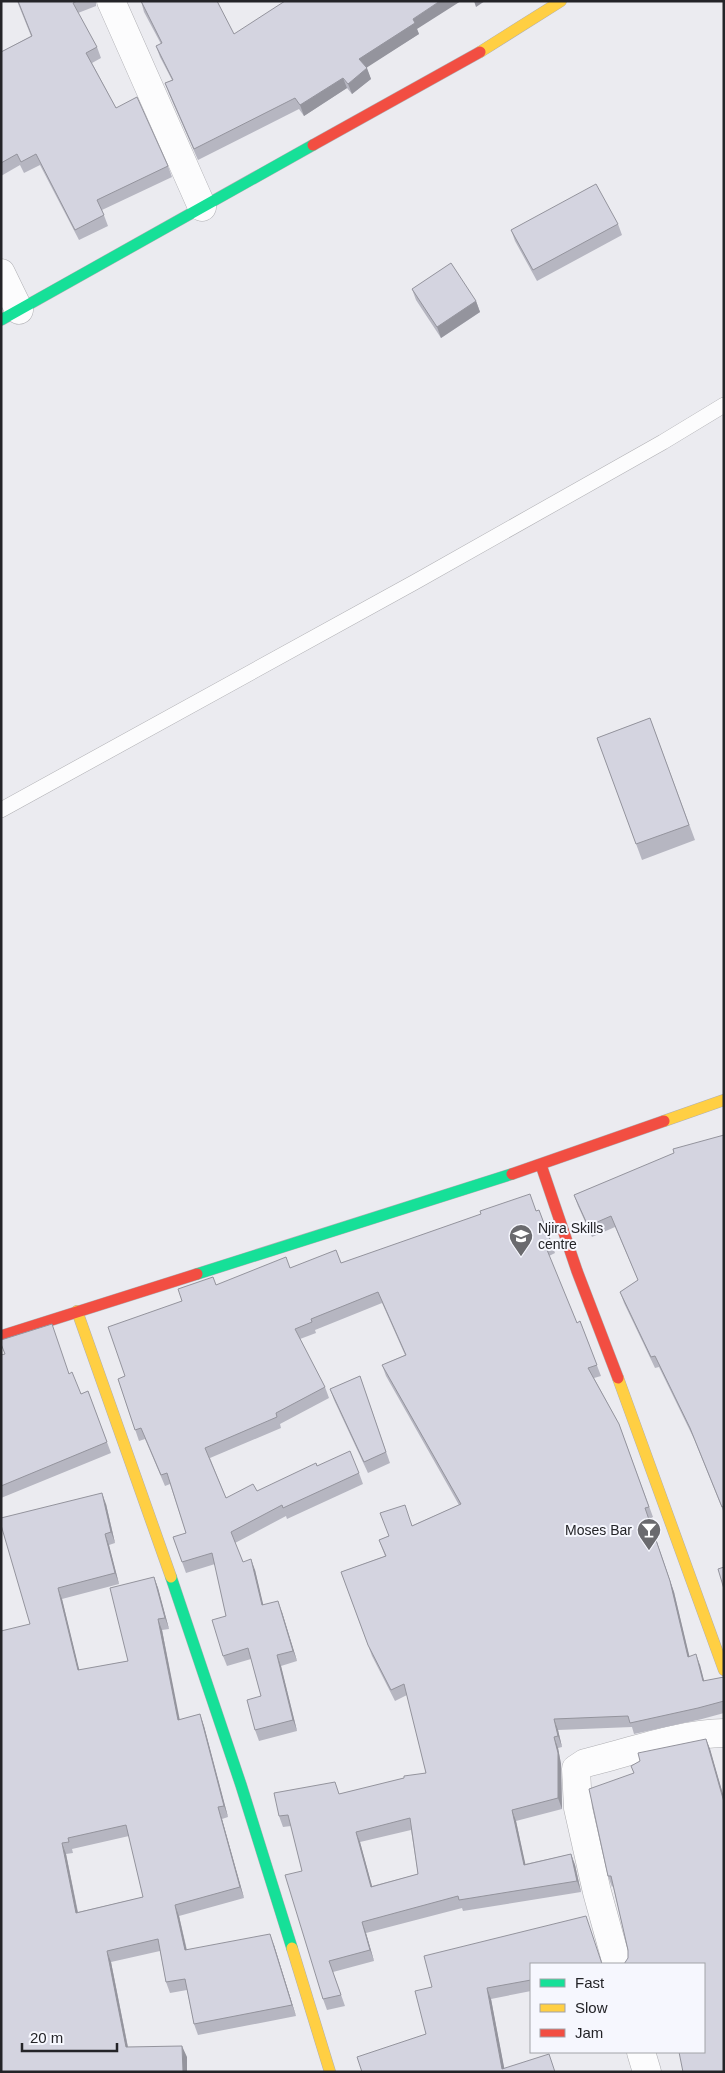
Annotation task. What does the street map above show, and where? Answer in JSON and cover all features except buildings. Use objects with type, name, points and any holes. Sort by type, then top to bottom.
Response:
[{"type":"street","points":[[111,1],[202,207]]},
{"type":"street","points":[[1,273],[10,315],[506,37],[561,1]]},
{"type":"street","points":[[1,1336],[541,1165],[722,1104]]},
{"type":"street","points":[[541,1165],[577,1271],[628,1403],[724,1670]]},
{"type":"street","points":[[76,1311],[176,1592],[235,1767],[330,2072]]},
{"type":"street","points":[[617,1963],[597,1892],[578,1808],[576,1769],[585,1763],[660,1744],[710,1733],[724,1733]]},
{"type":"street","points":[[641,2053],[646,2072]]},
{"type":"lane","points":[[1,810],[415,582],[663,442],[724,405]]},
{"type":"traffic: fast","points":[[1,320],[313,145]]},
{"type":"traffic: fast","points":[[197,1274],[512,1174]]},
{"type":"traffic: fast","points":[[171,1577],[241,1785],[292,1948]]},
{"type":"traffic: slow","points":[[480,52],[561,1]]},
{"type":"traffic: slow","points":[[664,1121],[724,1100]]},
{"type":"traffic: slow","points":[[77,1311],[171,1577]]},
{"type":"traffic: slow","points":[[618,1378],[724,1670]]},
{"type":"traffic: slow","points":[[292,1948],[330,2072]]},
{"type":"traffic: jam","points":[[313,145],[480,52]]},
{"type":"traffic: jam","points":[[512,1174],[664,1121]]},
{"type":"traffic: jam","points":[[541,1165],[577,1271],[618,1378]]},
{"type":"traffic: jam","points":[[1,1336],[197,1274]]},
{"type":"place","name":"Njira Skills centre","points":[[521,1257]]},
{"type":"place","name":"Moses Bar","points":[[649,1551]]}]
